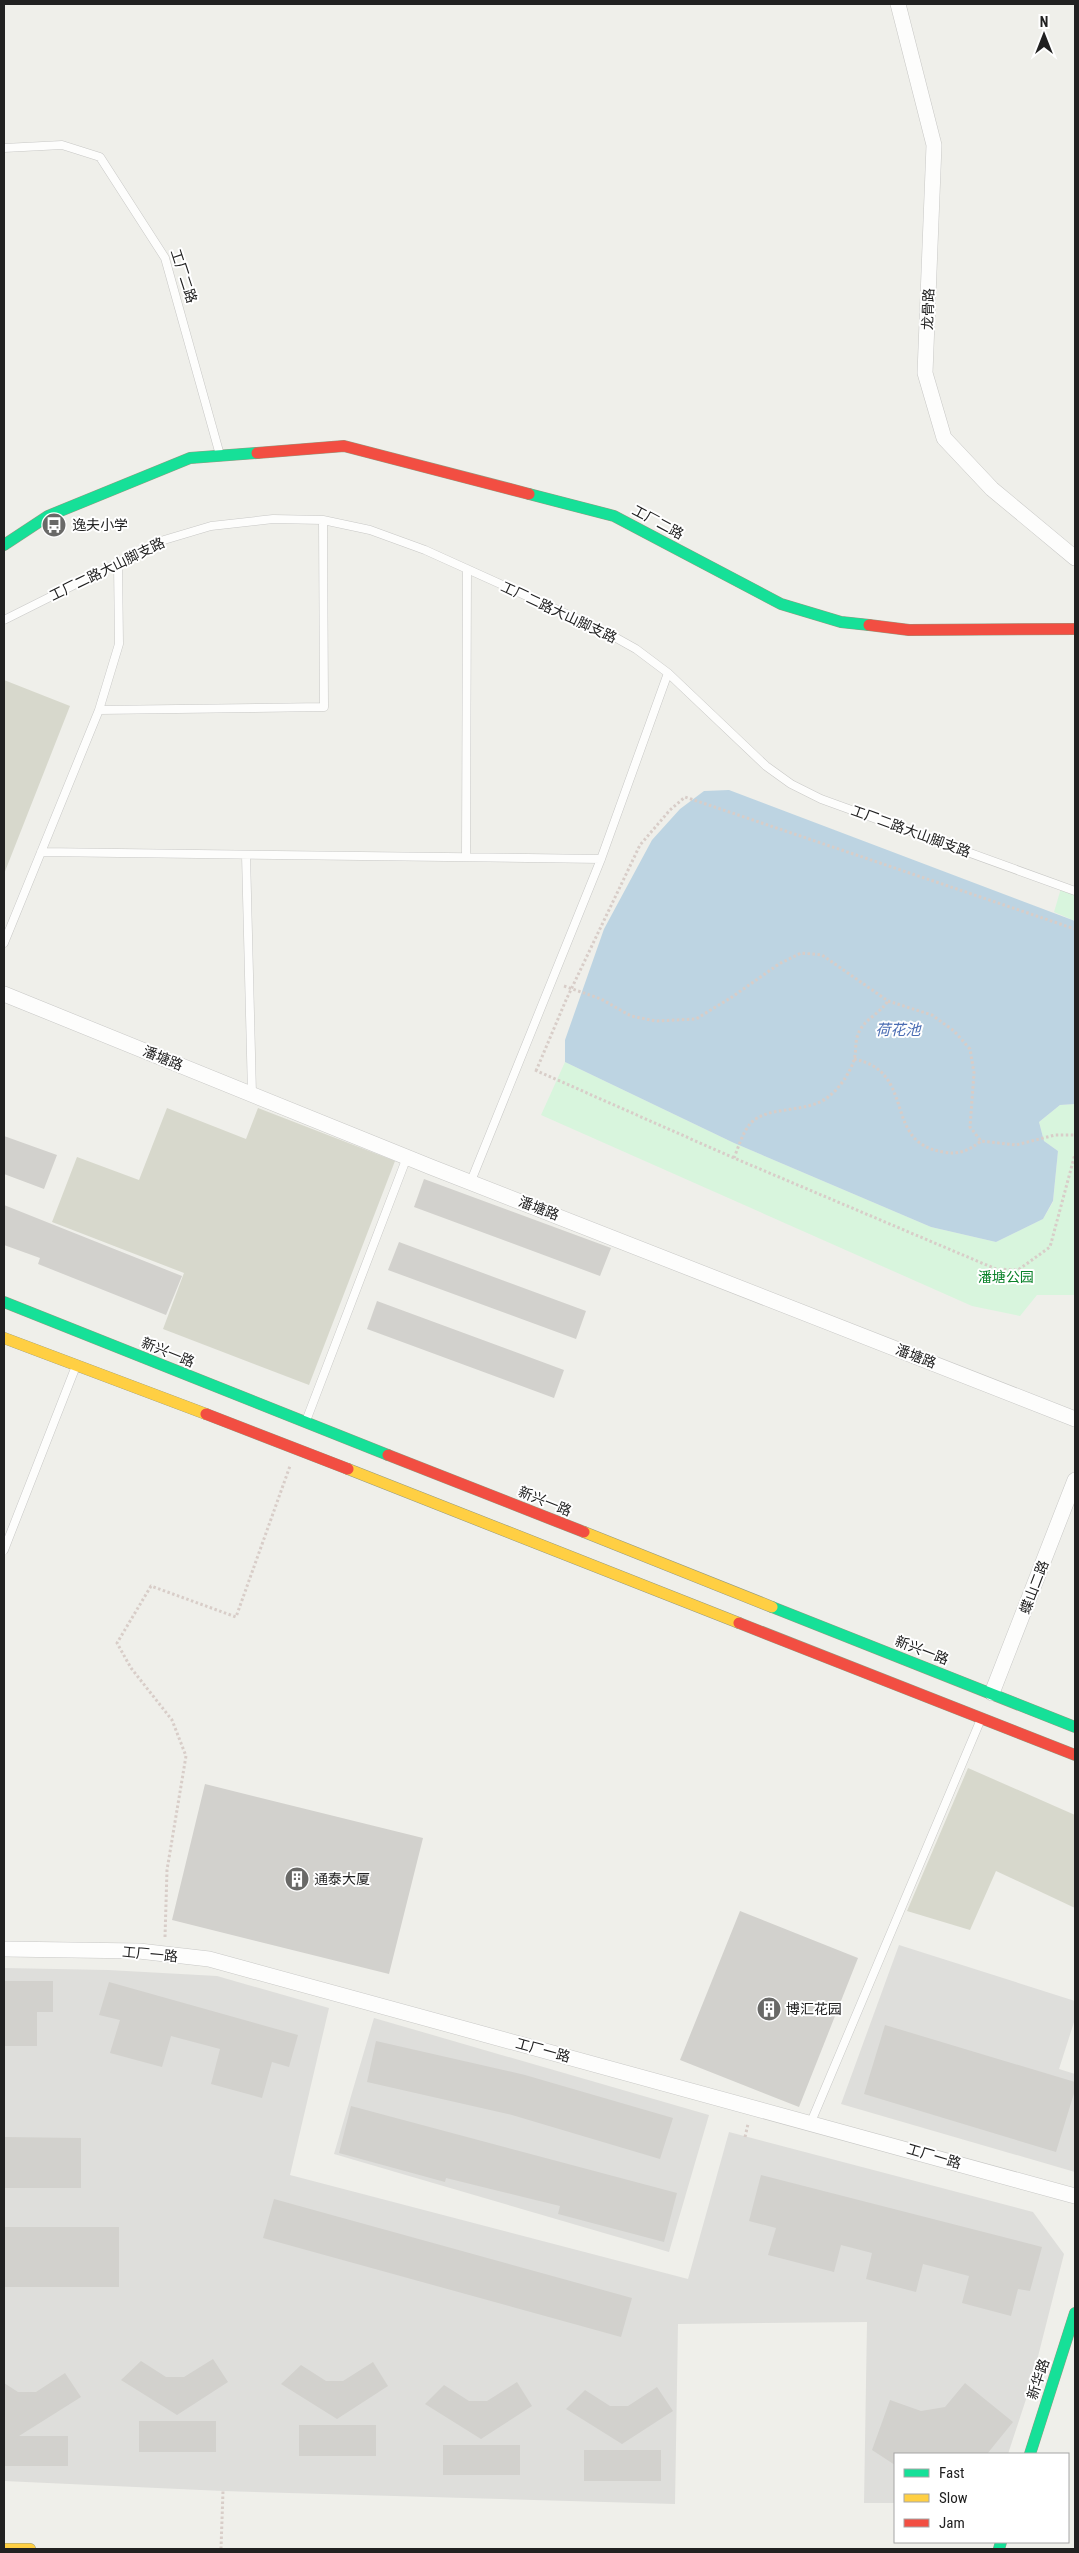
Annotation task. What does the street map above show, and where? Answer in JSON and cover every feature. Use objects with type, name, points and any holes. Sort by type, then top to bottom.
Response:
[{"type":"main road","name":"工厂二路","points":[[4,545],[48,516],[190,458],[344,446],[614,516],[781,604],[841,622],[909,630],[1075,629]]},
{"type":"main road","name":"新兴一路","points":[[4,1302],[1075,1727]]},
{"type":"main road","points":[[4,1338],[296,1449],[1075,1755]]},
{"type":"main road","name":"新华路","points":[[1030,2453],[1075,2313]]},
{"type":"main road","points":[[4,2549],[30,2549]]},
{"type":"street","name":"龙骨路","points":[[898,4],[934,145],[925,373],[944,438],[992,489],[1075,558]]},
{"type":"street","name":"潘塘路","points":[[4,994],[407,1157],[1075,1419]]},
{"type":"street","name":"蝶山二路","points":[[992,1694],[1075,1480]]},
{"type":"street","name":"工厂一路","points":[[4,1948],[140,1951],[209,1959],[811,2122],[1075,2196]]},
{"type":"lane","name":"工厂二路","points":[[4,148],[62,145],[100,157],[165,258],[220,456]]},
{"type":"lane","name":"工厂二路大山脚支路","points":[[4,620],[164,540],[211,526],[273,520],[323,520],[370,530],[425,550],[602,630],[636,649],[668,673],[766,766],[791,784],[821,799],[1075,891]]},
{"type":"lane","points":[[99,710],[324,707],[323,520]]},
{"type":"lane","points":[[4,943],[99,710],[119,644],[118,563]]},
{"type":"lane","points":[[466,857],[467,569]]},
{"type":"lane","points":[[471,1181],[601,859],[668,673]]},
{"type":"lane","points":[[41,852],[601,859]]},
{"type":"lane","points":[[246,854],[252,1094]]},
{"type":"lane","points":[[306,1423],[407,1157]]},
{"type":"lane","points":[[4,1550],[76,1366]]},
{"type":"lane","points":[[811,2122],[982,1717]]},
{"type":"path","points":[[536,1070],[566,1000],[640,845],[670,810],[685,797],[1075,929]]},
{"type":"path","points":[[577,991],[601,999],[631,1016],[656,1021],[696,1019],[732,997],[779,964],[801,953],[822,955],[888,1001],[932,1015],[954,1031],[970,1049],[974,1073],[970,1127],[981,1141]]},
{"type":"path","points":[[734,1158],[750,1123],[765,1116],[816,1105],[829,1097],[848,1074],[854,1059],[854,1046],[858,1032],[866,1022],[880,1013],[888,1001]]},
{"type":"path","points":[[854,1059],[876,1067],[887,1077],[895,1090],[902,1118],[915,1142],[933,1151],[954,1154],[968,1151],[981,1141],[1016,1145],[1055,1135],[1075,1134]]},
{"type":"path","points":[[517,1067],[536,1070],[734,1158],[996,1269],[1018,1270],[1050,1248],[1075,1154]]},
{"type":"path","points":[[164,1954],[168,1870],[186,1756],[172,1720],[131,1668],[117,1643],[151,1586],[236,1617],[296,1449]]},
{"type":"path","points":[[222,2549],[223,2492]]},
{"type":"shaded area","points":[[4,680],[70,706],[4,874]]},
{"type":"shaded area","points":[[167,1108],[246,1139],[258,1108],[395,1161],[309,1385],[163,1329],[184,1273],[52,1222],[77,1157],[139,1180]]},
{"type":"shaded area","points":[[968,1768],[1075,1815],[1075,1908],[996,1871],[970,1930],[907,1911]]},
{"type":"shaded area","points":[[899,1945],[1075,2001],[1075,2019],[1059,2069],[1075,2074],[1075,2172],[841,2104]]},
{"type":"shaded area","points":[[4,1968],[108,1970],[217,1976],[329,2008],[290,2175],[688,2279],[729,2132],[1033,2212],[1064,2254],[1031,2384],[1008,2453],[894,2453],[894,2503],[864,2503],[867,2322],[678,2324],[675,2504],[223,2491],[4,2481]]},
{"type":"shaded area","points":[[374,2018],[709,2115],[669,2252],[334,2154]]},
{"type":"green space","points":[[1062,885],[1075,891],[1075,921],[1054,912]]},
{"type":"green space","name":"潘塘公园","points":[[565,1062],[734,1143],[931,1227],[996,1242],[1043,1219],[1053,1202],[1058,1151],[1044,1141],[1039,1122],[1060,1105],[1075,1104],[1075,1295],[1037,1295],[1020,1316],[972,1306],[541,1115]]},
{"type":"water","name":"荷花池","points":[[729,790],[1075,921],[1075,1104],[1060,1105],[1039,1122],[1044,1141],[1058,1151],[1053,1201],[1043,1219],[996,1242],[931,1227],[734,1143],[565,1062],[565,1040],[604,929],[652,840],[680,809],[704,791]]},
{"type":"building","points":[[4,1136],[57,1155],[44,1189],[4,1174]]},
{"type":"building","points":[[424,1179],[611,1248],[600,1276],[414,1207]]},
{"type":"building","points":[[4,1205],[182,1276],[166,1315],[38,1264],[40,1258],[4,1245]]},
{"type":"building","points":[[399,1242],[586,1311],[576,1339],[388,1270]]},
{"type":"building","points":[[377,1301],[564,1370],[554,1398],[367,1329]]},
{"type":"building","name":"通泰大厦","points":[[205,1784],[423,1838],[389,1974],[172,1920]]},
{"type":"building","name":"博汇花园","points":[[740,1911],[858,1958],[799,2107],[680,2060]]},
{"type":"building","points":[[4,1981],[53,1981],[53,2012],[37,2012],[37,2046],[4,2046]]},
{"type":"building","points":[[109,1982],[298,2035],[289,2067],[272,2062],[262,2098],[211,2084],[220,2049],[171,2036],[162,2067],[110,2053],[120,2020],[99,2015]]},
{"type":"building","points":[[885,2025],[1075,2082],[1075,2090],[1056,2152],[864,2094]]},
{"type":"building","points":[[376,2041],[525,2075],[673,2118],[660,2159],[512,2115],[367,2082]]},
{"type":"building","points":[[351,2106],[677,2193],[664,2242],[558,2214],[560,2206],[446,2178],[445,2182],[339,2153]]},
{"type":"building","points":[[4,2137],[81,2138],[81,2188],[4,2188]]},
{"type":"building","points":[[761,2175],[1042,2247],[1030,2291],[1018,2289],[1011,2316],[962,2303],[969,2276],[923,2264],[916,2292],[866,2279],[872,2253],[841,2245],[834,2272],[768,2255],[776,2228],[749,2221]]},
{"type":"building","points":[[274,2199],[632,2298],[621,2337],[263,2238]]},
{"type":"building","points":[[4,2227],[119,2227],[119,2287],[4,2287]]},
{"type":"building","points":[[213,2359],[228,2382],[177,2415],[121,2380],[141,2361],[166,2377],[184,2377]]},
{"type":"building","points":[[373,2362],[388,2386],[337,2419],[281,2384],[301,2365],[326,2381],[343,2381]]},
{"type":"building","points":[[65,2373],[81,2397],[19,2436],[68,2436],[68,2466],[4,2466],[4,2383],[18,2392],[36,2392]]},
{"type":"building","points":[[517,2382],[532,2406],[481,2439],[425,2404],[444,2385],[469,2401],[487,2401]]},
{"type":"building","points":[[965,2383],[1013,2422],[988,2453],[894,2453],[894,2464],[872,2450],[890,2400],[921,2411],[945,2407]]},
{"type":"building","points":[[657,2387],[673,2411],[622,2444],[566,2409],[585,2390],[610,2406],[628,2406]]},
{"type":"building","points":[[139,2421],[216,2421],[216,2452],[139,2452]]},
{"type":"building","points":[[299,2425],[376,2425],[376,2456],[299,2456]]},
{"type":"building","points":[[443,2445],[520,2445],[520,2475],[443,2475]]},
{"type":"building","points":[[584,2450],[661,2450],[661,2481],[584,2481]]},
{"type":"traffic: fast","points":[[4,545],[48,516],[190,458],[257,453]]},
{"type":"traffic: fast","points":[[529,494],[614,516],[781,604],[841,622],[869,625]]},
{"type":"traffic: fast","points":[[4,1302],[388,1455]]},
{"type":"traffic: fast","points":[[772,1607],[1075,1727]]},
{"type":"traffic: fast","points":[[1030,2453],[1075,2313]]},
{"type":"traffic: fast","points":[[999,2549],[1001,2543]]},
{"type":"traffic: slow","points":[[4,1338],[206,1414]]},
{"type":"traffic: slow","points":[[348,1469],[739,1623]]},
{"type":"traffic: slow","points":[[584,1532],[772,1607]]},
{"type":"traffic: slow","points":[[4,2549],[30,2549]]},
{"type":"traffic: jam","points":[[257,453],[344,446],[529,494]]},
{"type":"traffic: jam","points":[[869,625],[909,630],[1075,629]]},
{"type":"traffic: jam","points":[[206,1414],[348,1469]]},
{"type":"traffic: jam","points":[[388,1455],[584,1532]]},
{"type":"traffic: jam","points":[[739,1623],[1075,1755]]},
{"type":"place","name":"逸夫小学","points":[[54,525]]},
{"type":"place","name":"通泰大厦","points":[[297,1879]]},
{"type":"place","name":"博汇花园","points":[[769,2009]]}]
